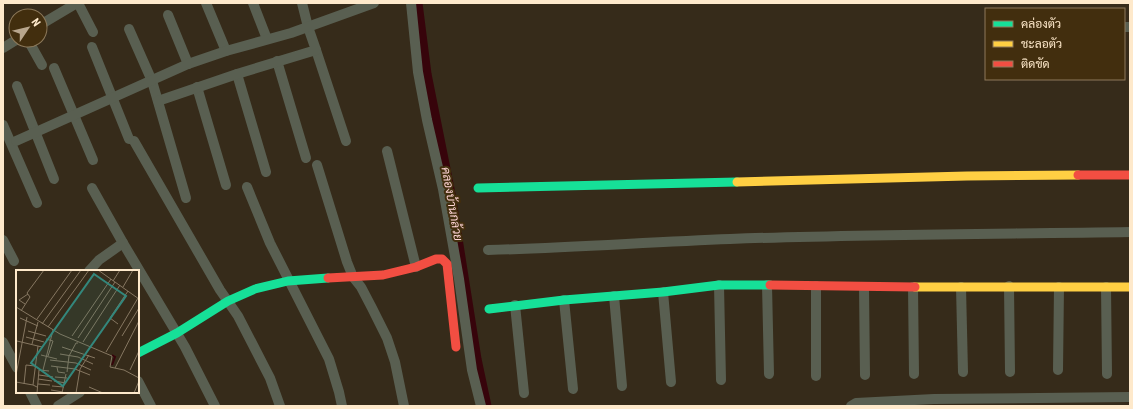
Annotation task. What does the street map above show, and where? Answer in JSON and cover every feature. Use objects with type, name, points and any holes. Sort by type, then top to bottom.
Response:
[{"type":"street","points":[[206,3],[226,51]]},
{"type":"street","points":[[253,3],[267,39]]},
{"type":"street","points":[[302,3],[308,27],[346,141]]},
{"type":"street","points":[[16,141],[188,64],[226,51],[308,27],[347,8],[374,3]]},
{"type":"street","points":[[411,3],[418,72],[427,120],[443,189],[460,279],[472,370],[480,406]]},
{"type":"street","points":[[48,20],[74,4],[94,32]]},
{"type":"street","points":[[168,15],[188,64]]},
{"type":"street","points":[[129,29],[152,81],[186,198]]},
{"type":"street","points":[[92,47],[112,98],[132,140],[220,290],[238,316],[270,378],[280,406]]},
{"type":"street","points":[[32,48],[42,65]]},
{"type":"street","points":[[158,101],[277,61],[316,50]]},
{"type":"street","points":[[277,61],[306,158]]},
{"type":"street","points":[[54,68],[93,160]]},
{"type":"street","points":[[237,74],[266,172]]},
{"type":"street","points":[[17,86],[54,178]]},
{"type":"street","points":[[197,87],[226,185]]},
{"type":"street","points":[[3,124],[37,203]]},
{"type":"street","points":[[387,151],[416,267]]},
{"type":"street","points":[[317,165],[353,277],[361,287],[387,338],[395,362],[404,406]]},
{"type":"street","points":[[478,188],[644,186],[819,179],[1026,175],[1130,175]]},
{"type":"street","points":[[92,188],[139,270]]},
{"type":"street","points":[[247,188],[288,281],[320,339],[329,359],[342,406]]},
{"type":"street","points":[[488,250],[560,248],[631,243],[730,239],[836,236],[1130,232]]},
{"type":"street","points":[[3,240],[14,261]]},
{"type":"street","points":[[90,270],[99,260],[123,243]]},
{"type":"street","points":[[139,352],[176,333],[228,301],[255,289],[288,281],[383,275],[416,267],[436,259],[442,259],[448,264],[456,347]]},
{"type":"street","points":[[139,270],[202,378],[215,406]]},
{"type":"street","points":[[767,284],[769,374]]},
{"type":"street","points":[[489,308],[663,292],[719,285],[767,284],[864,287],[1130,287]]},
{"type":"street","points":[[719,285],[721,380]]},
{"type":"street","points":[[816,286],[816,376]]},
{"type":"street","points":[[1010,286],[1010,372]]},
{"type":"street","points":[[864,287],[865,376]]},
{"type":"street","points":[[913,287],[914,374]]},
{"type":"street","points":[[960,287],[963,372]]},
{"type":"street","points":[[1058,370],[1059,287]]},
{"type":"street","points":[[1106,287],[1107,374]]},
{"type":"street","points":[[663,292],[671,382]]},
{"type":"street","points":[[614,296],[622,386]]},
{"type":"street","points":[[564,300],[573,389]]},
{"type":"street","points":[[515,305],[524,393]]},
{"type":"street","points":[[3,342],[16,366]]},
{"type":"street","points":[[139,383],[151,406]]},
{"type":"street","points":[[30,393],[37,406]]},
{"type":"street","points":[[58,406],[78,393]]},
{"type":"street","points":[[851,406],[856,403],[1114,401],[1130,397]]},
{"type":"waterway","name":"คลองบ้านกล้วย","points":[[418,3],[427,74],[451,194],[477,359],[487,406]]},
{"type":"traffic: fast","points":[[478,188],[737,182]]},
{"type":"traffic: fast","points":[[139,352],[177,333],[228,301],[255,289],[288,281],[328,278]]},
{"type":"traffic: fast","points":[[489,309],[719,285],[770,285]]},
{"type":"traffic: slow","points":[[737,182],[967,176],[1078,175]]},
{"type":"traffic: slow","points":[[915,287],[1130,287]]},
{"type":"traffic: jam","points":[[1078,175],[1130,175]]},
{"type":"traffic: jam","points":[[328,278],[383,275],[416,267],[436,259],[442,259],[447,264],[456,347]]},
{"type":"traffic: jam","points":[[770,285],[915,287]]}]
